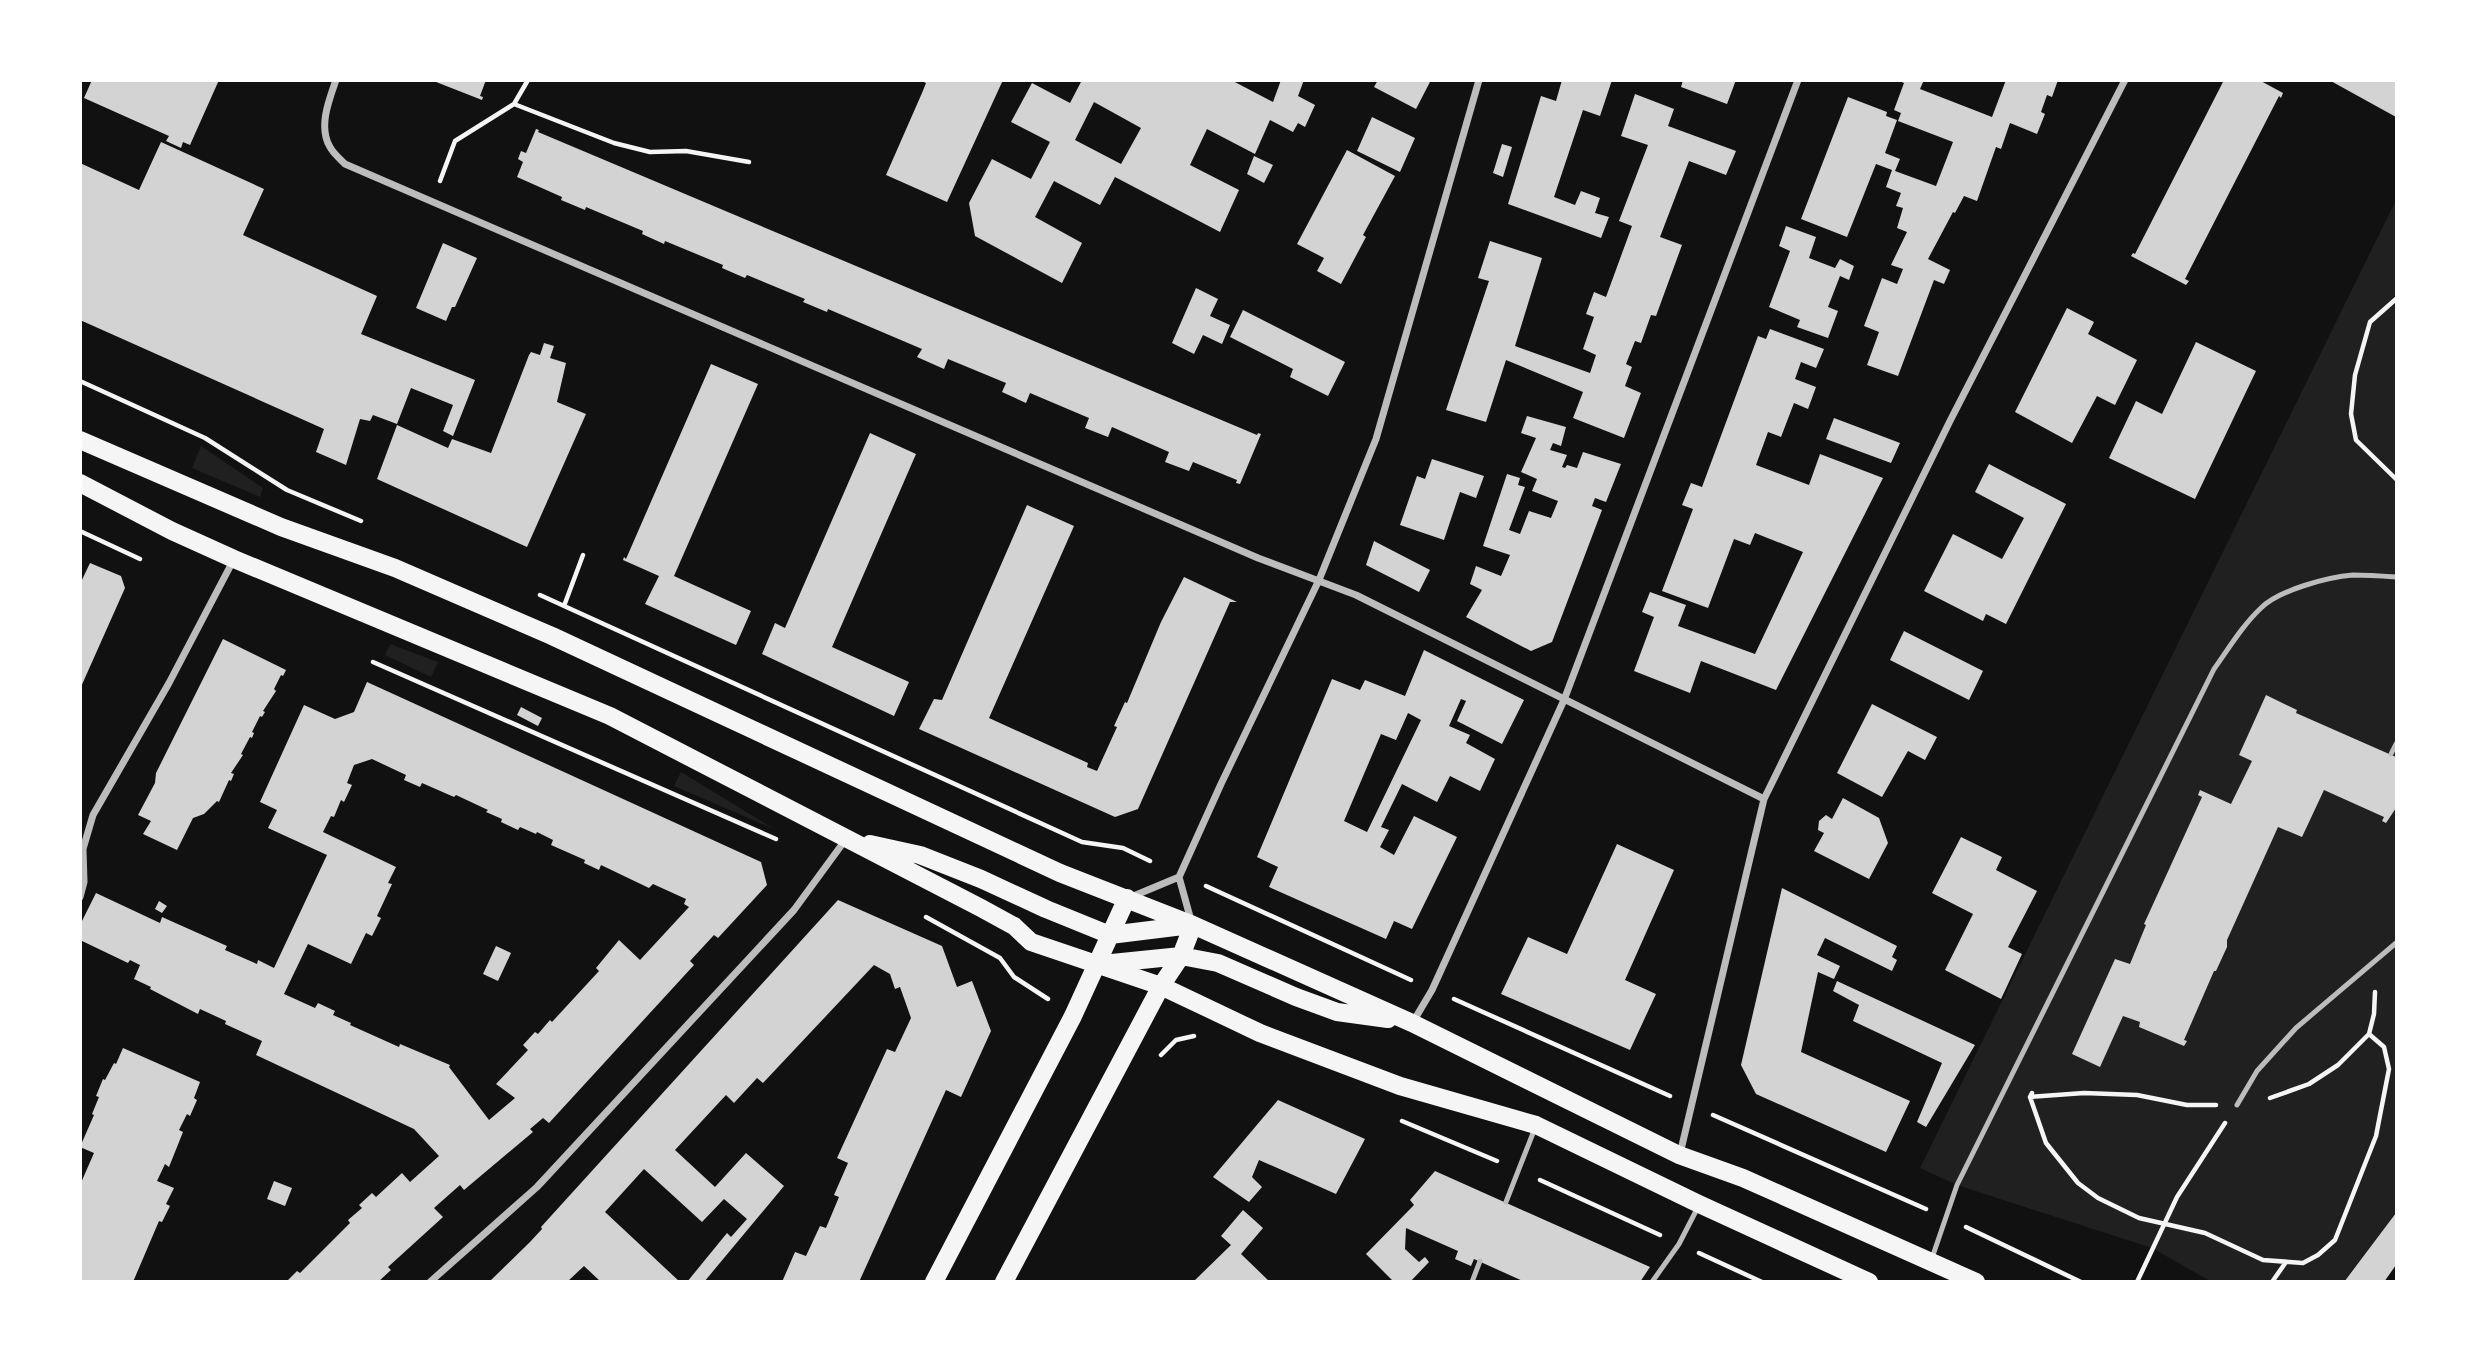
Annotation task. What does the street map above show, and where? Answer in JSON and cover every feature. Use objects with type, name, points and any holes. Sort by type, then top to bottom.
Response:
[{"type":"main road","points":[[80,440],[281,527],[395,568],[552,636],[1060,873],[1193,925],[1412,1023],[1679,1154],[1743,1178],[1976,1282]]},
{"type":"main road","points":[[80,483],[172,531],[234,559],[611,716],[1003,920],[1031,942],[1161,986],[1260,1033],[1387,1081],[1536,1125],[1840,1275],[1869,1282]]},
{"type":"main road","points":[[846,839],[920,855],[1110,935],[1193,925]]},
{"type":"main road","points":[[934,1282],[1073,1016],[1127,898]]},
{"type":"main road","points":[[1007,1281],[1161,986],[1181,956],[1193,925]]},
{"type":"main road","points":[[1095,965],[1181,956],[1218,963],[1337,1012],[1412,1023]]},
{"type":"street","points":[[336,80],[325,110],[328,146],[345,164],[1258,558],[1356,595],[1764,799]]},
{"type":"street","points":[[1193,925],[1179,877],[1319,580],[1376,439],[1479,80]]},
{"type":"street","points":[[1412,1023],[1432,990],[1564,699],[1798,80]]},
{"type":"street","points":[[1679,1154],[1764,799],[1950,421],[2125,80]]},
{"type":"street","points":[[80,897],[85,882],[83,849],[93,816],[169,683],[234,559]]},
{"type":"street","points":[[430,1282],[546,1177],[794,910],[846,839]]},
{"type":"street","points":[[1127,898],[1179,877]]},
{"type":"lane","points":[[1931,1261],[1957,1185],[2214,669],[2243,628],[2263,606],[2281,596],[2316,582],[2352,575],[2396,577]]},
{"type":"lane","points":[[2391,754],[2396,744]]},
{"type":"lane","points":[[2237,1105],[2257,1071],[2296,1028],[2396,943]]},
{"type":"lane","points":[[1506,1202],[1536,1125]]},
{"type":"lane","points":[[1652,1282],[1679,1244],[1699,1204]]},
{"type":"lane","points":[[1472,1282],[1480,1261]]},
{"type":"path","points":[[432,202],[455,141],[514,104],[528,80]]},
{"type":"path","points":[[514,104],[614,143],[650,152],[686,151],[749,162]]},
{"type":"path","points":[[2396,299],[2370,322],[2355,374],[2351,414],[2356,440],[2396,479]]},
{"type":"path","points":[[80,531],[140,559]]},
{"type":"path","points":[[576,576],[583,555]]},
{"type":"path","points":[[373,662],[778,840]]},
{"type":"path","points":[[1082,842],[1123,848]]},
{"type":"path","points":[[1232,897],[1398,974]]},
{"type":"path","points":[[920,913],[1000,958],[1014,977]]},
{"type":"path","points":[[2031,1097],[2084,1093],[2137,1095],[2187,1105],[2237,1105],[2275,1097],[2309,1084],[2338,1065],[2369,1034],[2376,990],[2368,967]]},
{"type":"path","points":[[1460,1002],[1654,1088]]},
{"type":"path","points":[[1155,1060],[1176,1040],[1201,1034]]},
{"type":"path","points":[[2031,1097],[2046,1143],[2078,1183],[2098,1198],[2139,1218],[2205,1233],[2263,1260],[2303,1263],[2318,1255],[2335,1240],[2376,1136],[2389,1069],[2384,1047],[2369,1034]]},
{"type":"path","points":[[2025,1107],[2035,1085]]},
{"type":"path","points":[[2137,1282],[2177,1197],[2237,1105]]},
{"type":"path","points":[[1391,1116],[1519,1170],[1762,1282]]},
{"type":"path","points":[[1723,1120],[1946,1218],[2081,1282]]},
{"type":"path","points":[[2272,1282],[2287,1261]]},
{"type":"shaded area","points":[[2396,200],[2396,1213],[2344,1281],[2210,1281],[2152,1248],[1957,1185],[1920,1168]]},
{"type":"shaded area","points":[[201,446],[263,488],[260,497],[192,468]]},
{"type":"shaded area","points":[[390,644],[438,662],[431,677],[385,655]]},
{"type":"shaded area","points":[[681,772],[774,829],[674,786]]},
{"type":"building","points":[[92,80],[219,80],[190,145],[183,142],[181,148],[166,141],[169,136],[84,98]]},
{"type":"building","points":[[431,80],[486,80],[480,96],[483,97],[482,100]]},
{"type":"building","points":[[920,80],[1003,80],[947,202],[886,175],[926,83]]},
{"type":"building","points":[[1082,80],[1231,80],[1273,102],[1281,80],[1304,80],[1298,96],[1315,105],[1305,127],[1298,123],[1293,132],[1270,120],[1255,154],[1207,129],[1190,165],[1239,190],[1220,232],[1115,177],[1100,205],[1054,181],[1035,217],[1082,243],[1062,283],[975,236],[969,203],[992,159],[1031,179],[1050,142],[1011,122],[1032,83],[1070,103]],"holes":[[[1094,102],[1141,128],[1121,164],[1075,140]]]},
{"type":"building","points":[[1378,80],[1431,80],[1416,109],[1374,87]]},
{"type":"building","points":[[1562,80],[1612,80],[1600,116],[1583,110],[1554,197],[1575,205],[1581,191],[1600,198],[1595,213],[1609,217],[1601,238],[1508,204],[1541,96],[1556,101]]},
{"type":"building","points":[[1683,80],[1736,80],[1727,104],[1681,87]]},
{"type":"building","points":[[1897,80],[1924,80],[1920,89],[1992,117],[2006,80],[2058,80],[2052,97],[2047,95],[2041,112],[2045,114],[2037,134],[2010,123],[2001,149],[1996,147],[1977,201],[1964,196],[1955,213],[1953,212],[1928,259],[1950,270],[1944,284],[1934,280],[1898,376],[1867,365],[1879,332],[1864,326],[1882,278],[1897,284],[1903,269],[1891,265],[1907,232],[1897,228],[1903,208],[1896,206],[1901,193],[1886,187],[1892,170],[1876,164],[1847,237],[1801,219],[1848,97],[1887,112],[1886,116],[1897,120],[1885,153],[1900,159],[1895,171],[1936,186],[1953,142],[1898,121],[1901,113],[1894,110],[1904,83]]},
{"type":"building","points":[[2224,80],[2259,80],[2283,93],[2281,98],[2279,96],[2185,279],[2189,281],[2186,285],[2131,256],[2135,254]]},
{"type":"building","points":[[2329,80],[2396,80],[2396,117]]},
{"type":"building","points":[[1635,94],[1674,109],[1668,126],[1736,151],[1726,175],[1689,161],[1660,237],[1682,245],[1656,316],[1651,315],[1641,343],[1635,341],[1626,364],[1632,367],[1625,386],[1641,393],[1624,438],[1573,418],[1583,392],[1506,360],[1486,422],[1446,410],[1489,281],[1478,278],[1490,241],[1542,258],[1515,346],[1590,373],[1596,355],[1583,349],[1594,317],[1586,314],[1594,292],[1606,297],[1632,226],[1619,221],[1648,145],[1621,136]]},
{"type":"building","points":[[1372,117],[1415,138],[1400,172],[1357,151]]},
{"type":"building","points":[[536,129],[1257,435],[1261,434],[1240,484],[1236,483],[1237,480],[1193,462],[1189,471],[1165,462],[1169,452],[1112,427],[1108,437],[1085,428],[1089,418],[1030,393],[1026,403],[1002,392],[1006,383],[948,359],[944,369],[917,357],[922,349],[828,309],[827,312],[803,302],[805,299],[747,275],[745,278],[722,268],[723,265],[665,241],[664,244],[642,234],[643,231],[586,207],[585,210],[561,200],[562,197],[517,177],[523,162],[518,159],[521,151],[526,153]]},
{"type":"building","points":[[161,142],[264,189],[243,235],[377,296],[361,334],[475,380],[453,436],[443,431],[453,405],[411,388],[397,424],[373,415],[370,421],[360,419],[346,465],[316,452],[324,429],[80,320],[80,163],[139,190]]},
{"type":"building","points":[[1502,144],[1512,147],[1503,177],[1493,173]]},
{"type":"building","points":[[1347,150],[1395,176],[1363,235],[1366,237],[1341,284],[1317,271],[1324,258],[1297,244]]},
{"type":"building","points":[[1254,156],[1273,165],[1264,183],[1247,174]]},
{"type":"building","points":[[1786,226],[1816,237],[1809,258],[1835,268],[1840,259],[1854,266],[1849,280],[1840,276],[1828,307],[1838,311],[1828,338],[1797,327],[1800,320],[1769,307],[1790,251],[1779,246]]},
{"type":"building","points":[[443,243],[477,258],[446,321],[416,308]]},
{"type":"building","points":[[1196,288],[1218,299],[1210,316],[1230,325],[1222,344],[1203,335],[1194,354],[1172,343]]},
{"type":"building","points":[[2067,308],[2094,322],[2088,334],[2137,360],[2115,405],[2097,396],[2072,443],[2015,412]]},
{"type":"building","points":[[1243,310],[1345,362],[1328,396],[1290,377],[1293,369],[1230,337]]},
{"type":"building","points":[[1770,329],[1824,349],[1816,368],[1801,362],[1795,379],[1816,387],[1808,409],[1794,403],[1781,437],[1768,432],[1756,465],[1809,485],[1820,454],[1883,478],[1776,690],[1701,661],[1690,693],[1634,671],[1654,617],[1642,612],[1650,592],[1686,605],[1678,626],[1755,654],[1803,552],[1755,533],[1750,545],[1734,539],[1708,608],[1662,591],[1693,509],[1682,505],[1691,483],[1702,487],[1758,336],[1766,339]]},
{"type":"building","points":[[2196,342],[2256,371],[2195,499],[2109,458],[2136,401],[2162,414]]},
{"type":"building","points":[[544,343],[554,346],[550,358],[566,363],[557,402],[586,414],[527,547],[377,479],[397,425],[448,448],[452,439],[491,453],[529,355],[531,352],[540,355]]},
{"type":"building","points":[[711,364],[758,384],[674,576],[751,611],[736,645],[645,604],[659,576],[623,560],[624,557],[626,559]]},
{"type":"building","points":[[1527,416],[1566,427],[1561,446],[1553,443],[1550,450],[1567,455],[1562,467],[1567,465],[1577,468],[1583,452],[1621,464],[1606,502],[1595,498],[1592,506],[1602,510],[1552,642],[1531,651],[1466,617],[1482,590],[1470,584],[1476,566],[1501,576],[1510,555],[1483,546],[1507,474],[1520,478],[1518,485],[1525,487],[1509,530],[1520,534],[1529,511],[1551,518],[1558,501],[1532,491],[1537,479],[1521,472],[1536,438],[1521,433]]},
{"type":"building","points":[[1834,418],[1900,443],[1891,463],[1826,439]]},
{"type":"building","points":[[870,433],[916,454],[832,647],[909,682],[894,716],[762,654],[775,623],[785,628]]},
{"type":"building","points":[[1432,459],[1484,476],[1476,498],[1460,492],[1444,540],[1400,525],[1417,476],[1425,479]]},
{"type":"building","points":[[1989,464],[2066,504],[2006,624],[1986,614],[1983,621],[1924,591],[1953,534],[2002,559],[2024,518],[1975,492]]},
{"type":"building","points":[[1027,505],[1074,526],[989,718],[1088,763],[1087,767],[1097,771],[1117,727],[1114,726],[1184,577],[1237,602],[1230,602],[1138,809],[1115,817],[919,729],[934,699],[942,700]]},
{"type":"building","points":[[1374,541],[1430,570],[1419,592],[1366,565]]},
{"type":"building","points":[[90,563],[121,576],[125,588],[80,689],[80,584]]},
{"type":"building","points":[[1904,631],[1983,671],[1969,700],[1890,660]]},
{"type":"building","points":[[223,639],[286,670],[263,711],[265,712],[260,716],[252,738],[250,737],[241,754],[243,755],[231,773],[234,774],[219,802],[204,814],[193,818],[177,850],[143,834],[151,821],[138,815]]},
{"type":"building","points":[[1424,650],[1524,700],[1502,744],[1457,721],[1466,701],[1461,699],[1449,726],[1470,735],[1466,743],[1495,759],[1480,791],[1450,776],[1437,802],[1402,784],[1381,827],[1389,830],[1380,847],[1394,855],[1414,816],[1457,837],[1412,929],[1394,921],[1386,939],[1269,887],[1278,867],[1257,857],[1332,679],[1360,690],[1365,680],[1405,696]],"holes":[[[1408,713],[1421,720],[1367,832],[1344,821],[1381,734],[1396,740]]]},
{"type":"building","points":[[367,682],[761,862],[767,885],[718,938],[714,935],[690,961],[694,965],[549,1123],[543,1118],[530,1129],[533,1132],[464,1190],[460,1185],[434,1208],[443,1217],[388,1267],[391,1270],[378,1282],[286,1282],[297,1271],[300,1273],[350,1223],[348,1220],[362,1208],[359,1205],[372,1193],[376,1197],[402,1173],[410,1182],[439,1156],[414,1129],[256,1055],[262,1041],[200,1009],[198,1014],[134,979],[140,965],[130,960],[128,963],[80,940],[80,925],[96,893],[160,923],[162,917],[227,946],[225,950],[257,964],[258,960],[274,968],[327,855],[268,828],[277,810],[260,802],[304,705],[335,719],[354,712]],"holes":[[[372,759],[406,775],[404,780],[420,787],[422,783],[454,797],[456,795],[488,810],[486,812],[518,830],[520,827],[536,834],[537,832],[553,840],[551,845],[585,860],[584,863],[599,870],[601,865],[649,888],[653,884],[686,899],[684,904],[689,907],[640,960],[619,940],[596,968],[599,971],[552,1022],[550,1020],[538,1034],[535,1032],[523,1045],[528,1050],[496,1084],[515,1098],[489,1120],[450,1065],[400,1044],[399,1047],[350,1025],[351,1023],[333,1015],[335,1011],[318,1003],[315,1008],[284,994],[308,944],[351,964],[366,933],[372,936],[381,918],[377,916],[392,884],[388,883],[396,867],[323,832],[331,816],[334,817],[341,800],[344,802],[352,785],[347,783],[354,765]]]},
{"type":"building","points":[[2266,695],[2297,710],[2296,713],[2396,757],[2396,808],[2386,823],[2382,821],[2384,817],[2324,790],[2302,837],[2278,827],[2184,1040],[2187,1041],[2184,1046],[2139,1027],[2140,1022],[2123,1016],[2100,1067],[2072,1054],[2115,959],[2130,964],[2146,925],[2144,924],[2202,797],[2198,795],[2200,790],[2231,804],[2252,761],[2239,755]]},
{"type":"building","points":[[1872,704],[1937,737],[1925,760],[1908,751],[1882,797],[1837,773]]},
{"type":"building","points":[[521,707],[542,718],[538,726],[517,715]]},
{"type":"building","points":[[1843,798],[1879,818],[1888,843],[1869,879],[1814,851],[1824,833],[1818,830],[1819,821],[1826,815],[1832,819]]},
{"type":"building","points":[[1961,837],[2002,857],[1996,870],[2037,891],[2008,947],[2022,954],[2001,999],[1945,970],[1973,914],[1932,893]]},
{"type":"building","points":[[1617,844],[1674,870],[1625,980],[1656,994],[1630,1050],[1501,994],[1528,937],[1567,954]]},
{"type":"building","points":[[1782,888],[1897,946],[1892,957],[1897,960],[1892,971],[1825,938],[1817,955],[1840,966],[1834,979],[1818,972],[1801,1052],[1910,1101],[1886,1152],[1756,1094],[1741,1065]]},
{"type":"building","points":[[838,900],[942,946],[957,987],[972,981],[991,1031],[961,1097],[946,1090],[859,1282],[782,1282],[795,1252],[806,1256],[820,1226],[826,1228],[839,1197],[834,1195],[848,1163],[837,1158],[887,1049],[895,1052],[911,1018],[900,987],[895,989],[890,974],[874,965],[763,1083],[757,1078],[734,1103],[726,1095],[675,1150],[715,1187],[746,1153],[784,1186],[704,1282],[687,1282],[727,1233],[731,1237],[747,1219],[724,1199],[702,1222],[644,1169],[605,1212],[680,1282],[601,1282],[584,1266],[567,1282],[489,1282],[542,1229]]},
{"type":"building","points":[[159,901],[167,906],[162,913],[155,909]]},
{"type":"building","points":[[496,946],[511,953],[498,981],[483,974]]},
{"type":"building","points":[[1837,981],[1975,1045],[1926,1127],[1917,1122],[1942,1063],[1853,1021],[1859,1005],[1833,991]]},
{"type":"building","points":[[123,1048],[200,1082],[194,1098],[197,1100],[190,1116],[187,1114],[179,1130],[183,1132],[169,1167],[165,1164],[157,1181],[174,1188],[166,1204],[170,1206],[162,1222],[159,1221],[133,1282],[80,1282],[80,1185],[94,1153],[80,1147],[94,1115],[92,1114],[99,1097],[96,1096],[103,1079],[105,1080],[114,1063],[116,1064]]},
{"type":"building","points":[[1278,1100],[1365,1139],[1336,1194],[1259,1160],[1252,1177],[1262,1187],[1249,1202],[1213,1177]]},
{"type":"building","points":[[1435,1171],[1650,1267],[1640,1282],[1525,1282],[1474,1259],[1471,1266],[1455,1259],[1458,1251],[1406,1228],[1405,1249],[1419,1262],[1425,1257],[1429,1262],[1410,1282],[1394,1282],[1366,1254],[1414,1205],[1410,1200]]},
{"type":"building","points":[[274,1181],[292,1188],[285,1206],[267,1199]]},
{"type":"building","points":[[1243,1210],[1263,1228],[1241,1254],[1270,1282],[1193,1282],[1231,1245],[1221,1236]]},
{"type":"building","points":[[2396,1213],[2396,1265],[2384,1282],[2344,1282]]}]
